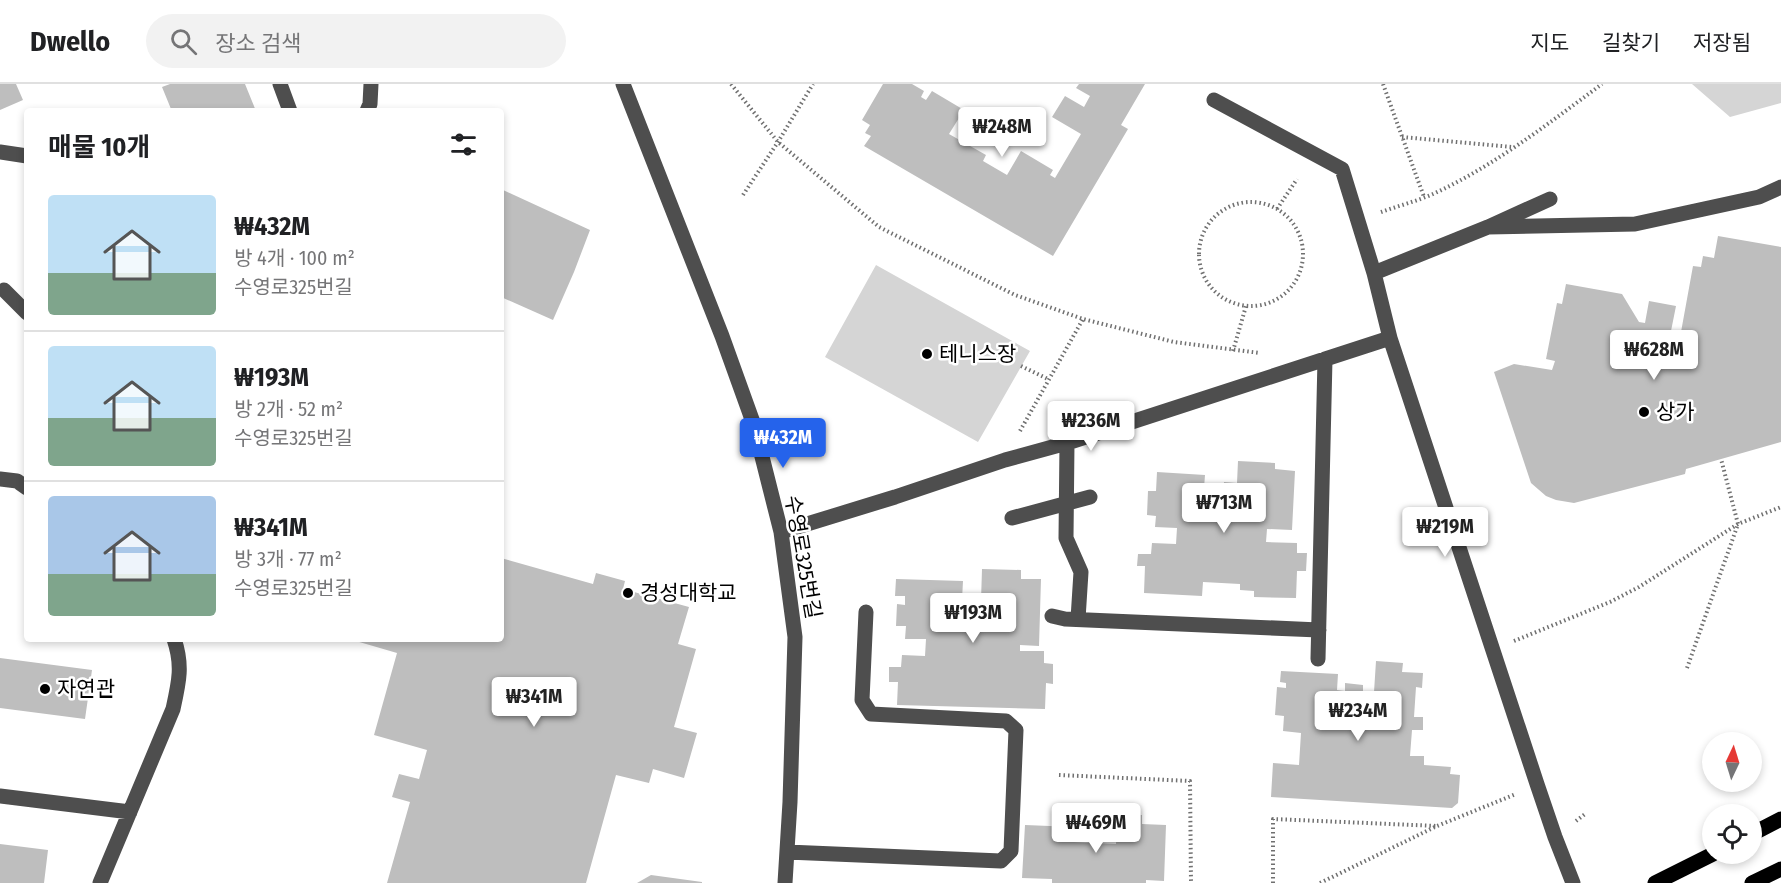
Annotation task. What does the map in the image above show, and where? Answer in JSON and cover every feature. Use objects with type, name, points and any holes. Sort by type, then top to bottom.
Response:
[{"type":"main road","points":[[1762,829],[1781,819]]},
{"type":"main road","points":[[1655,883],[1702,860]]},
{"type":"main road","points":[[1752,883],[1781,868]]},
{"type":"street","points":[[280,84],[289,108]]},
{"type":"street","points":[[368,108],[371,84]]},
{"type":"street","name":"수영로325번길","points":[[623,84],[722,336],[750,414],[781,532],[795,637],[785,883]]},
{"type":"street","points":[[1214,100],[1341,169],[1374,273],[1390,338],[1537,784],[1574,883]]},
{"type":"street","points":[[0,152],[24,156]]},
{"type":"street","points":[[1488,226],[1635,224],[1759,197],[1781,187]]},
{"type":"street","points":[[1374,273],[1550,199]]},
{"type":"street","points":[[3,290],[24,310]]},
{"type":"street","points":[[781,532],[1390,338]]},
{"type":"street","points":[[1318,659],[1325,359]]},
{"type":"street","points":[[1067,442],[1066,538],[1081,572],[1078,619]]},
{"type":"street","points":[[0,465],[22,484]]},
{"type":"street","points":[[0,479],[22,484]]},
{"type":"street","points":[[1012,518],[1090,497]]},
{"type":"street","points":[[787,852],[1001,861],[1011,851],[1016,730],[1006,721],[871,714],[862,700],[866,612]]},
{"type":"street","points":[[1052,616],[1319,630]]},
{"type":"street","points":[[100,883],[173,709],[179,681],[179,654],[175,642]]},
{"type":"street","points":[[0,796],[130,812]]},
{"type":"path","points":[[731,84],[778,142],[879,227],[1015,295],[1083,319],[1174,342],[1268,354]]},
{"type":"path","points":[[1383,84],[1424,197]]},
{"type":"path","points":[[1358,220],[1424,197],[1486,165],[1602,84]]},
{"type":"path","points":[[743,195],[778,142],[811,85]]},
{"type":"path","points":[[1402,137],[1513,147]]},
{"type":"path","points":[[1277,208],[1297,179]]},
{"type":"path","points":[[1243,202],[1260,202],[1277,208],[1291,220],[1300,235],[1303,252],[1301,270],[1293,286],[1280,298],[1263,305],[1246,306],[1222,297],[1205,279],[1200,264],[1200,247],[1204,231],[1214,218],[1227,208],[1243,202]]},
{"type":"path","points":[[1233,351],[1246,306]]},
{"type":"path","points":[[1005,460],[1083,319]]},
{"type":"path","points":[[1022,366],[1048,380]]},
{"type":"path","points":[[1687,668],[1738,524],[1721,459]]},
{"type":"path","points":[[1492,649],[1610,602],[1639,587],[1738,524],[1781,507]]},
{"type":"path","points":[[1059,776],[1191,781],[1191,883]]},
{"type":"path","points":[[1320,883],[1437,826],[1488,807],[1537,784]]},
{"type":"path","points":[[1273,883],[1273,819],[1437,826]]},
{"type":"shaded area","points":[[1692,84],[1781,84],[1781,103],[1730,117]]},
{"type":"shaded area","name":"테니스장","points":[[876,265],[1030,351],[978,442],[825,357]]},
{"type":"building","points":[[0,84],[16,84],[23,100],[0,110]]},
{"type":"building","points":[[170,84],[245,84],[255,108],[171,108],[162,87]]},
{"type":"building","points":[[883,84],[912,84],[924,91],[921,97],[926,100],[932,91],[964,110],[949,134],[986,155],[983,161],[1007,175],[1021,151],[1053,170],[1050,175],[1055,178],[1081,134],[1052,117],[1065,96],[1084,107],[1090,96],[1076,88],[1079,84],[1145,84],[1121,125],[1128,129],[1053,256],[864,146],[871,136],[865,133],[870,125],[862,120]]},
{"type":"building","points":[[504,190],[590,230],[553,320],[504,298]]},
{"type":"building","name":"상가","points":[[1718,236],[1781,247],[1781,442],[1686,469],[1685,474],[1574,503],[1546,496],[1531,483],[1494,372],[1514,364],[1552,370],[1555,361],[1546,359],[1557,303],[1562,304],[1566,284],[1622,294],[1639,322],[1645,323],[1649,301],[1676,306],[1667,351],[1677,354],[1693,266],[1701,267],[1703,256],[1714,258]]},
{"type":"building","points":[[1238,461],[1275,463],[1275,469],[1295,471],[1292,530],[1267,529],[1266,542],[1297,543],[1297,553],[1307,553],[1306,571],[1297,571],[1296,598],[1254,597],[1254,591],[1240,590],[1240,584],[1203,582],[1202,596],[1144,593],[1145,566],[1137,566],[1138,554],[1151,554],[1152,543],[1176,544],[1177,528],[1155,527],[1156,516],[1147,515],[1148,491],[1156,491],[1157,472],[1205,475],[1204,488],[1215,489],[1215,495],[1223,496],[1224,482],[1237,483]]},
{"type":"building","points":[[504,559],[593,584],[596,573],[625,581],[623,589],[689,607],[678,644],[696,649],[674,727],[697,733],[684,778],[653,769],[649,783],[616,775],[586,883],[387,883],[410,802],[392,797],[399,774],[419,779],[427,750],[374,735],[397,653],[359,642],[504,642]]},
{"type":"building","points":[[982,569],[1021,570],[1021,579],[1041,579],[1039,646],[1020,645],[1020,651],[1044,651],[1044,663],[1053,664],[1053,684],[1046,683],[1045,709],[897,705],[898,682],[889,682],[889,667],[901,667],[902,655],[925,656],[926,639],[905,639],[906,626],[896,626],[897,604],[905,605],[905,596],[895,596],[896,579],[963,581],[962,600],[981,601]]},
{"type":"building","name":"자연관","points":[[0,658],[92,670],[85,719],[0,708]]},
{"type":"building","points":[[1376,661],[1403,663],[1402,672],[1423,673],[1422,688],[1416,687],[1414,717],[1423,717],[1423,730],[1412,730],[1410,756],[1424,756],[1424,765],[1451,767],[1450,774],[1460,775],[1458,803],[1452,808],[1271,797],[1273,763],[1299,765],[1301,733],[1283,731],[1284,716],[1275,715],[1277,687],[1286,688],[1286,683],[1280,682],[1281,671],[1338,674],[1337,690],[1345,691],[1345,683],[1363,685],[1363,692],[1374,692]]},
{"type":"building","points":[[1117,814],[1142,815],[1142,824],[1166,825],[1164,881],[1052,883],[1052,879],[1022,878],[1025,825],[1074,827],[1074,842],[1116,844]]},
{"type":"building","points":[[0,844],[48,850],[44,883],[0,883]]},
{"type":"building","points":[[651,875],[702,882],[702,883],[637,883]]},
{"type":"place","name":"테니스장","points":[[927,354]]},
{"type":"place","name":"상가","points":[[1644,412]]},
{"type":"place","name":"경성대학교","points":[[628,593]]},
{"type":"place","name":"자연관","points":[[45,689]]}]
